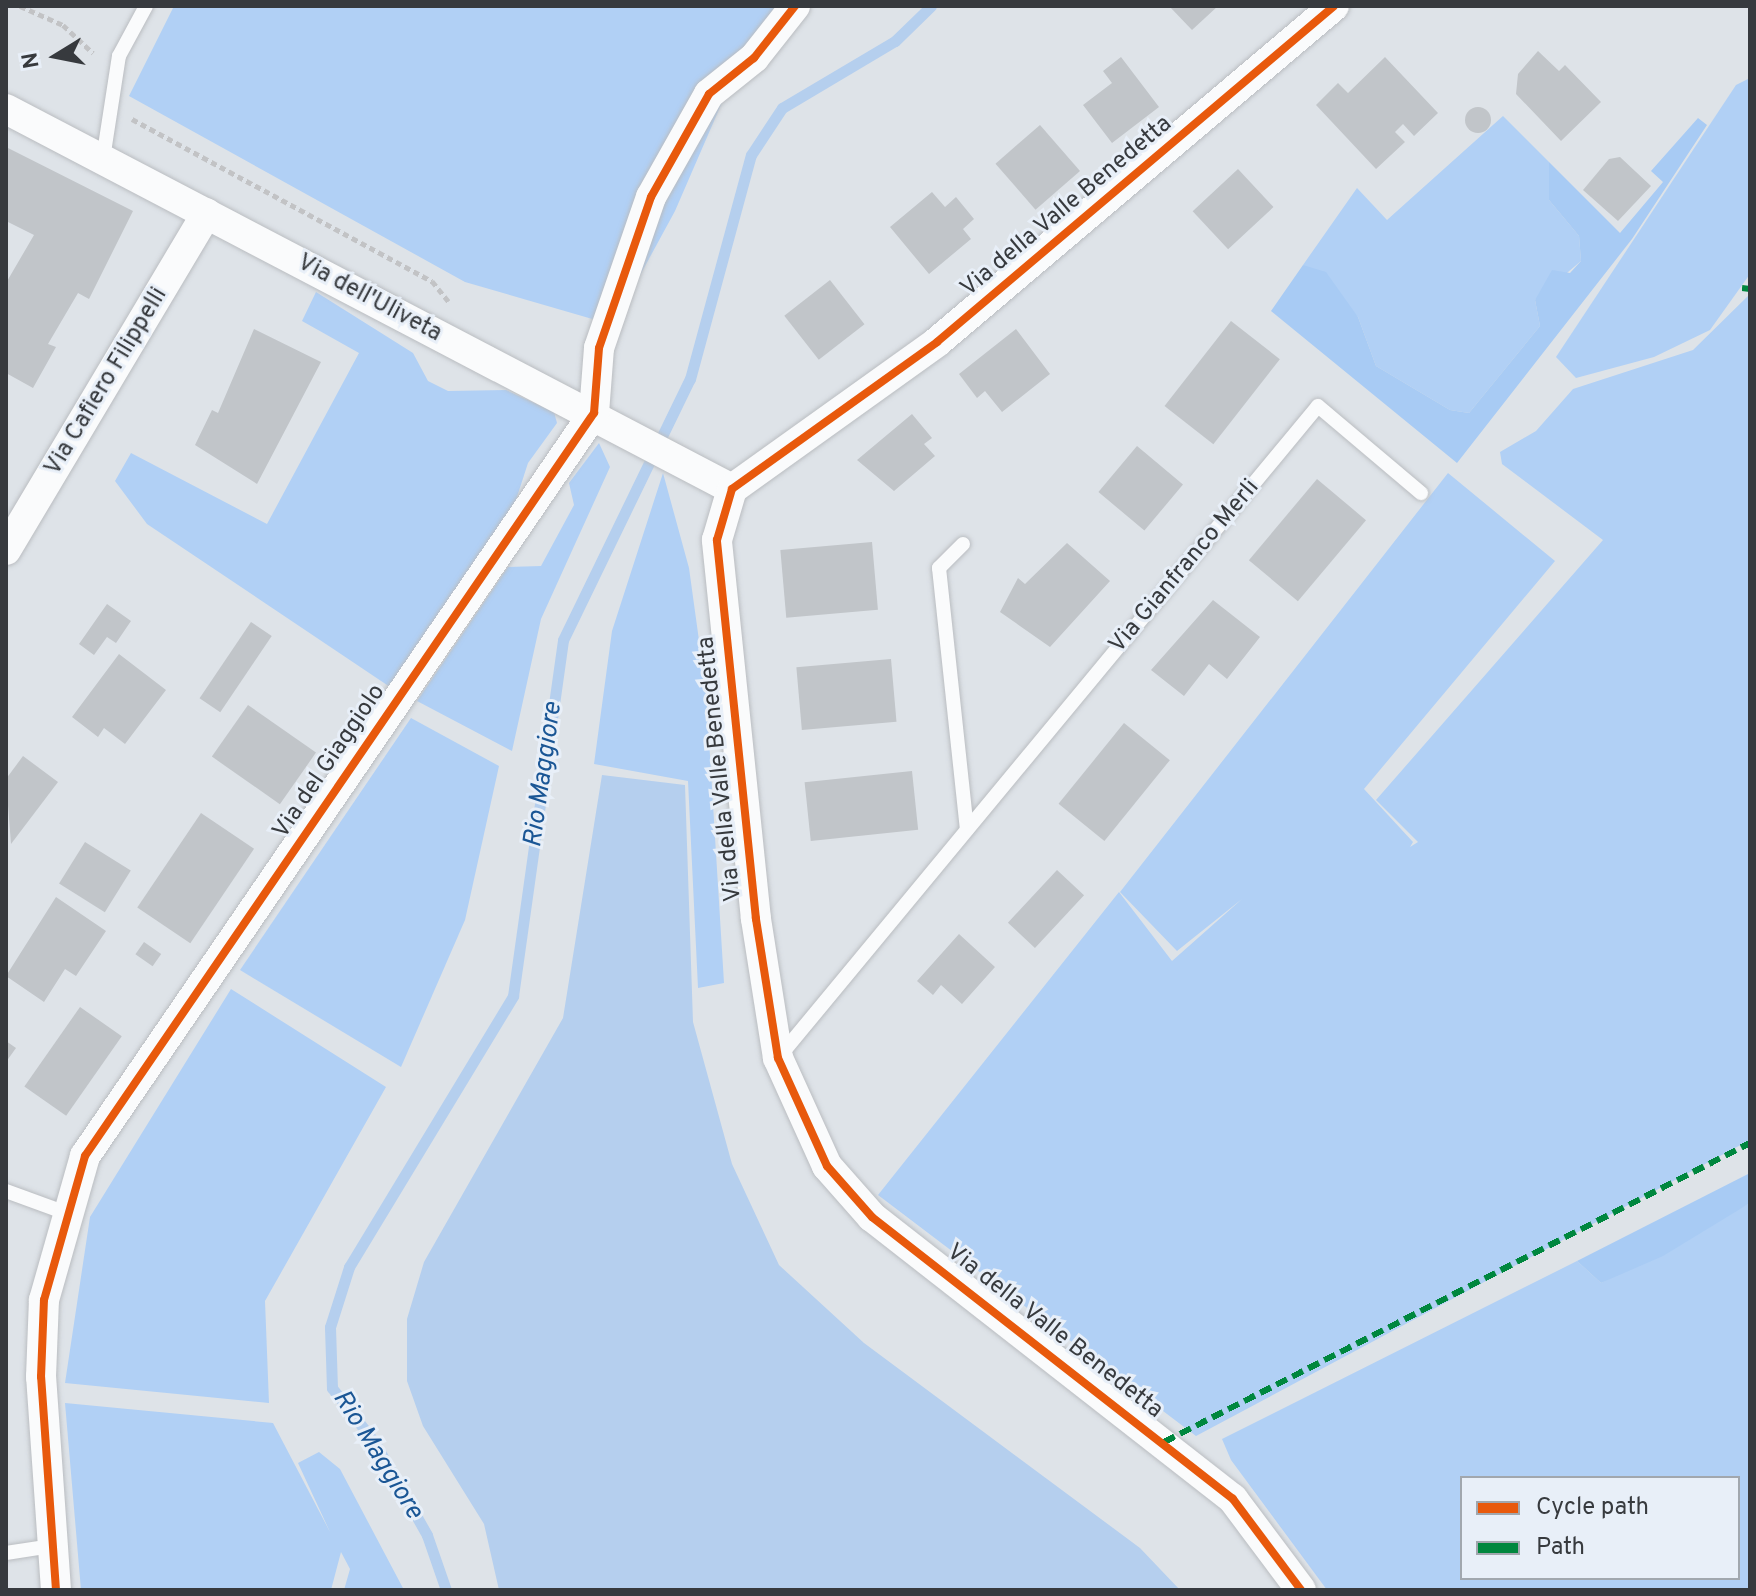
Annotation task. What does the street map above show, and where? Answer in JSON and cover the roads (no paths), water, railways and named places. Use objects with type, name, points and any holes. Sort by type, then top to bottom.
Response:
[{"type":"street","points":[[607,420],[599,348],[656,185],[709,94],[754,58],[795,6]]},
{"type":"street","name":"Via della Valle Benedetta","points":[[1301,1590],[1233,1499],[850,1199],[808,1131],[778,1058],[756,919],[717,540],[732,489],[937,342],[1334,6]]},
{"type":"street","name":"Via dell'Uliveta","points":[[6,109],[463,349],[674,455],[732,489]]},
{"type":"street","name":"Via Cafiero Filippelli","points":[[6,550],[207,213]]},
{"type":"street","name":"Via del Giaggiolo","points":[[56,1590],[41,1362],[44,1300],[66,1213],[85,1156],[607,420]]},
{"type":"lane","points":[[103,159],[111,88],[146,6]]},
{"type":"lane","name":"Via Gianfranco Merli","points":[[778,1058],[1318,406],[1421,493]]},
{"type":"lane","points":[[963,544],[939,568],[967,830]]},
{"type":"lane","points":[[6,1191],[66,1213]]},
{"type":"lane","points":[[6,1553],[52,1546]]},
{"type":"waterway","name":"Rio Maggiore","points":[[446,1590],[427,1535],[375,1443],[332,1388],[330,1327],[349,1267],[513,996],[563,640],[690,379],[751,155],[782,108],[895,41],[931,6]]}]
